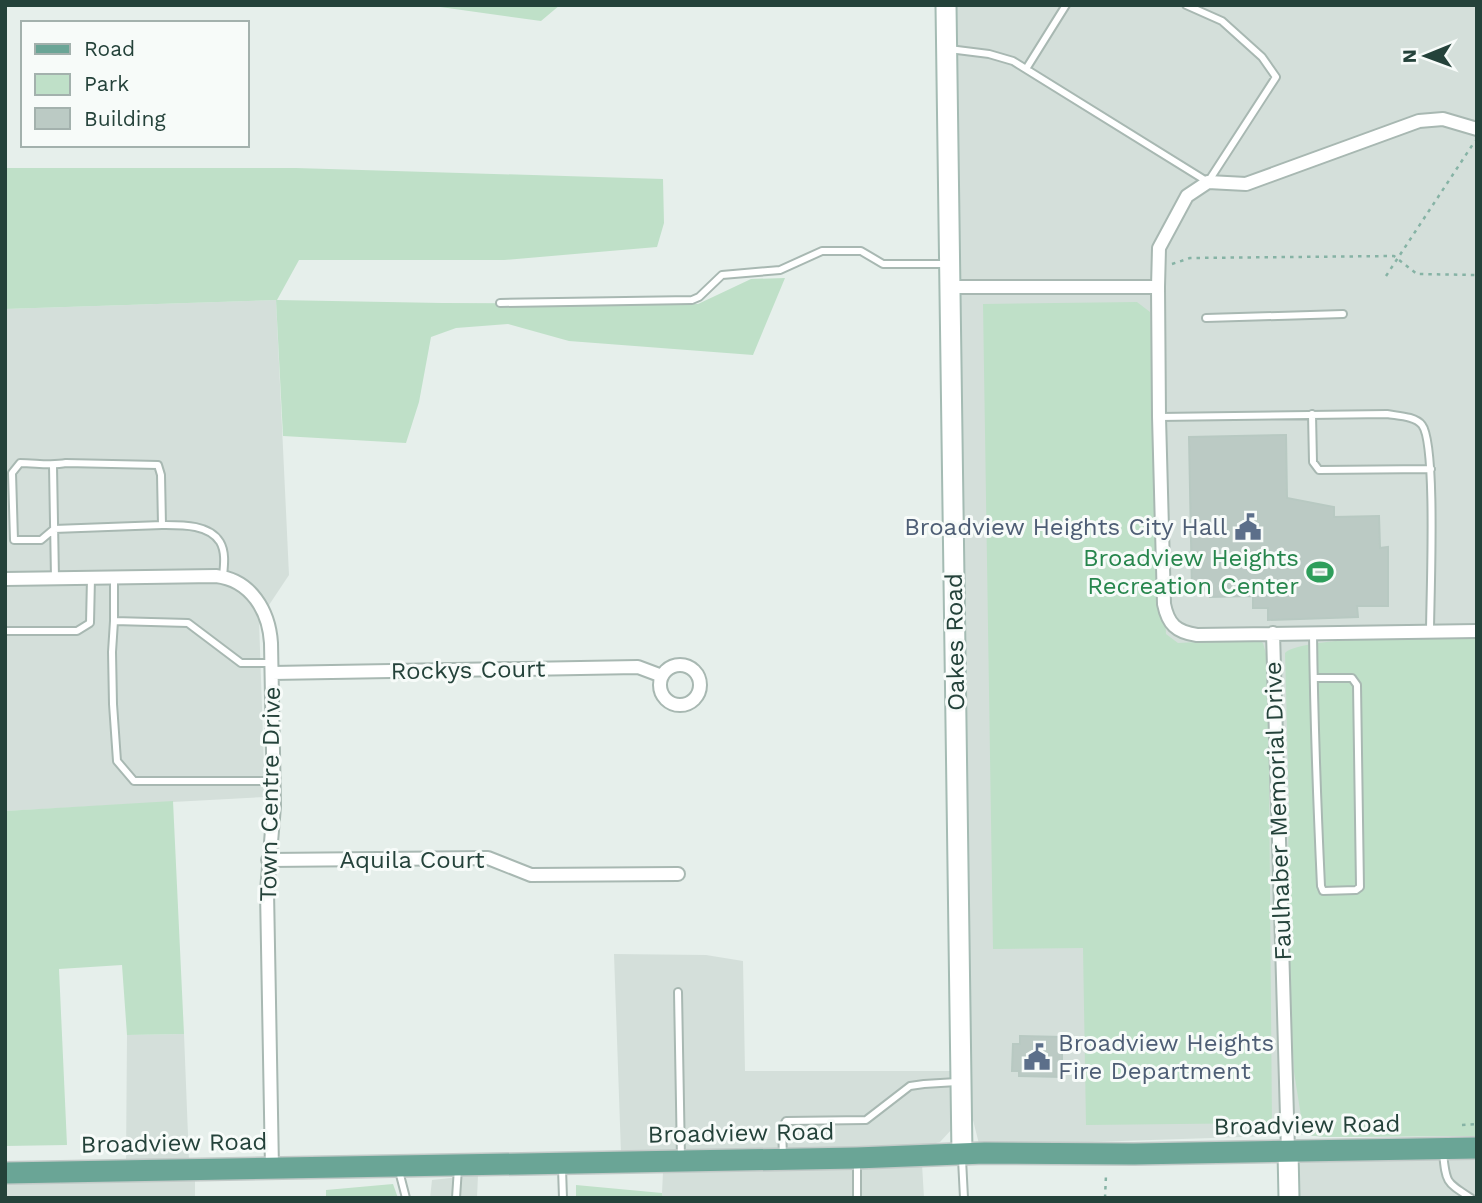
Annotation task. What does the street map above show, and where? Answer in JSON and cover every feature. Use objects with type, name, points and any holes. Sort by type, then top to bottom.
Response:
[{"type":"main road","name":"Broadview Road","points":[[5,1173],[962,1154],[1477,1148]]},
{"type":"street","name":"Oakes Road","points":[[946,5],[962,1154]]},
{"type":"street","points":[[1273,633],[1197,635],[1178,631],[1172,626],[1164,604],[1159,417],[1159,248],[1187,196],[1208,182],[1246,184],[1419,121],[1443,119],[1477,129]]},
{"type":"street","points":[[949,287],[1158,287]]},
{"type":"street","points":[[5,579],[223,576]]},
{"type":"street","name":"Town Centre Drive","points":[[223,576],[242,586],[262,606],[270,632],[274,781],[274,821],[268,860],[272,1168]]},
{"type":"street","name":"Faulhaber Memorial Drive","points":[[1288,1151],[1273,633],[1477,631]]},
{"type":"street","name":"Rockys Court","points":[[272,668],[638,667],[662,676]]},
{"type":"street","name":"Aquila Court","points":[[268,860],[488,858],[531,875],[678,874]]},
{"type":"street","points":[[1288,1151],[1289,1198]]},
{"type":"lane","points":[[1026,69],[1066,5]]},
{"type":"lane","points":[[947,49],[989,54],[1013,61],[1208,182],[1276,77],[1262,57],[1222,21],[1186,5]]},
{"type":"lane","points":[[500,303],[692,300],[699,297],[722,275],[780,270],[822,251],[861,251],[883,264],[949,264]]},
{"type":"lane","points":[[1206,318],[1343,314]]},
{"type":"lane","points":[[1312,414],[1313,462],[1320,470],[1430,469]]},
{"type":"lane","points":[[1159,417],[1387,414],[1417,420],[1424,428],[1430,469],[1430,632]]},
{"type":"lane","points":[[162,526],[161,475],[158,465],[66,463],[52,466],[44,463],[20,463],[12,473],[15,540],[41,540],[54,529],[162,526],[178,525],[202,528],[220,542],[224,556],[223,576]]},
{"type":"lane","points":[[52,466],[55,578]]},
{"type":"lane","points":[[114,576],[112,678],[117,761],[134,781],[274,781]]},
{"type":"lane","points":[[5,631],[77,631],[90,622],[91,577]]},
{"type":"lane","points":[[114,621],[188,622],[241,663],[272,668]]},
{"type":"lane","points":[[1313,632],[1314,678],[1321,886],[1323,891],[1356,890],[1360,887],[1357,685],[1352,678],[1314,678]]},
{"type":"lane","points":[[678,992],[681,1161]]},
{"type":"lane","points":[[783,1159],[782,1128],[786,1121],[866,1120],[910,1087],[924,1083],[961,1082]]},
{"type":"lane","points":[[1442,1149],[1445,1172],[1451,1186],[1471,1198]]},
{"type":"lane","points":[[962,1154],[964,1198]]},
{"type":"lane","points":[[856,1158],[857,1198]]},
{"type":"lane","points":[[562,1163],[563,1198]]},
{"type":"lane","points":[[456,1198],[458,1164]]},
{"type":"lane","points":[[397,1166],[406,1198]]},
{"type":"path","points":[[1387,276],[1477,139]]},
{"type":"path","points":[[1171,264],[1190,258],[1394,256],[1417,274],[1477,275]]},
{"type":"path","points":[[1462,1125],[1477,1124]]},
{"type":"path","points":[[1105,1198],[1106,1175]]},
{"type":"shaded area","points":[[952,5],[1477,5],[1477,1136],[1304,1135],[979,1144],[971,1112]]},
{"type":"shaded area","points":[[276,300],[289,575],[259,620],[265,797],[5,811],[5,309]]},
{"type":"shaded area","points":[[614,954],[706,955],[743,961],[745,1071],[952,1071],[952,1129],[940,1142],[927,1145],[621,1153]]},
{"type":"shaded area","points":[[184,1034],[189,1161],[126,1163],[127,1035]]},
{"type":"shaded area","points":[[1477,1157],[1477,1198],[1296,1198],[1300,1162],[1319,1158]]},
{"type":"shaded area","points":[[922,1164],[924,1198],[663,1198],[662,1193],[663,1172]]},
{"type":"shaded area","points":[[478,1175],[477,1198],[430,1198],[432,1180]]},
{"type":"shaded area","points":[[195,1180],[195,1198],[5,1198],[5,1183]]},
{"type":"green space","points":[[426,5],[560,5],[541,21]]},
{"type":"green space","points":[[5,168],[296,168],[663,179],[664,223],[657,247],[504,260],[299,260],[277,300],[698,304],[751,279],[785,278],[753,355],[569,341],[508,324],[456,328],[431,337],[419,402],[406,443],[283,436],[276,300],[5,309]]},
{"type":"green space","points":[[1137,302],[1150,312],[1166,634],[1178,643],[1256,639],[1263,643],[1268,661],[1272,1123],[1086,1125],[1083,948],[993,949],[983,304]]},
{"type":"green space","points":[[1477,637],[1477,1136],[1304,1135],[1294,1072],[1287,927],[1289,805],[1285,653],[1297,647],[1345,640]]},
{"type":"green space","points":[[173,801],[184,1034],[127,1035],[122,965],[59,969],[67,1145],[5,1146],[5,811]]},
{"type":"green space","points":[[393,1184],[398,1198],[326,1198],[326,1190]]},
{"type":"green space","points":[[576,1185],[662,1193],[663,1198],[576,1198]]},
{"type":"building","points":[[1286,435],[1287,498],[1334,507],[1334,517],[1379,516],[1380,548],[1388,547],[1388,606],[1357,606],[1358,617],[1268,620],[1268,608],[1253,608],[1253,596],[1210,597],[1210,590],[1192,591],[1189,437]]},
{"type":"building","name":"Broadview Heights Fire Department","points":[[1020,1036],[1062,1037],[1062,1077],[1019,1076],[1019,1071],[1012,1071],[1013,1044],[1020,1044]]},
{"type":"place","name":"Broadview Heights City Hall","points":[[1248,527]]},
{"type":"place","name":"Broadview Heights Recreation Center","points":[[1320,572]]},
{"type":"place","name":"Broadview Heights Fire Department","points":[[1037,1057]]}]
